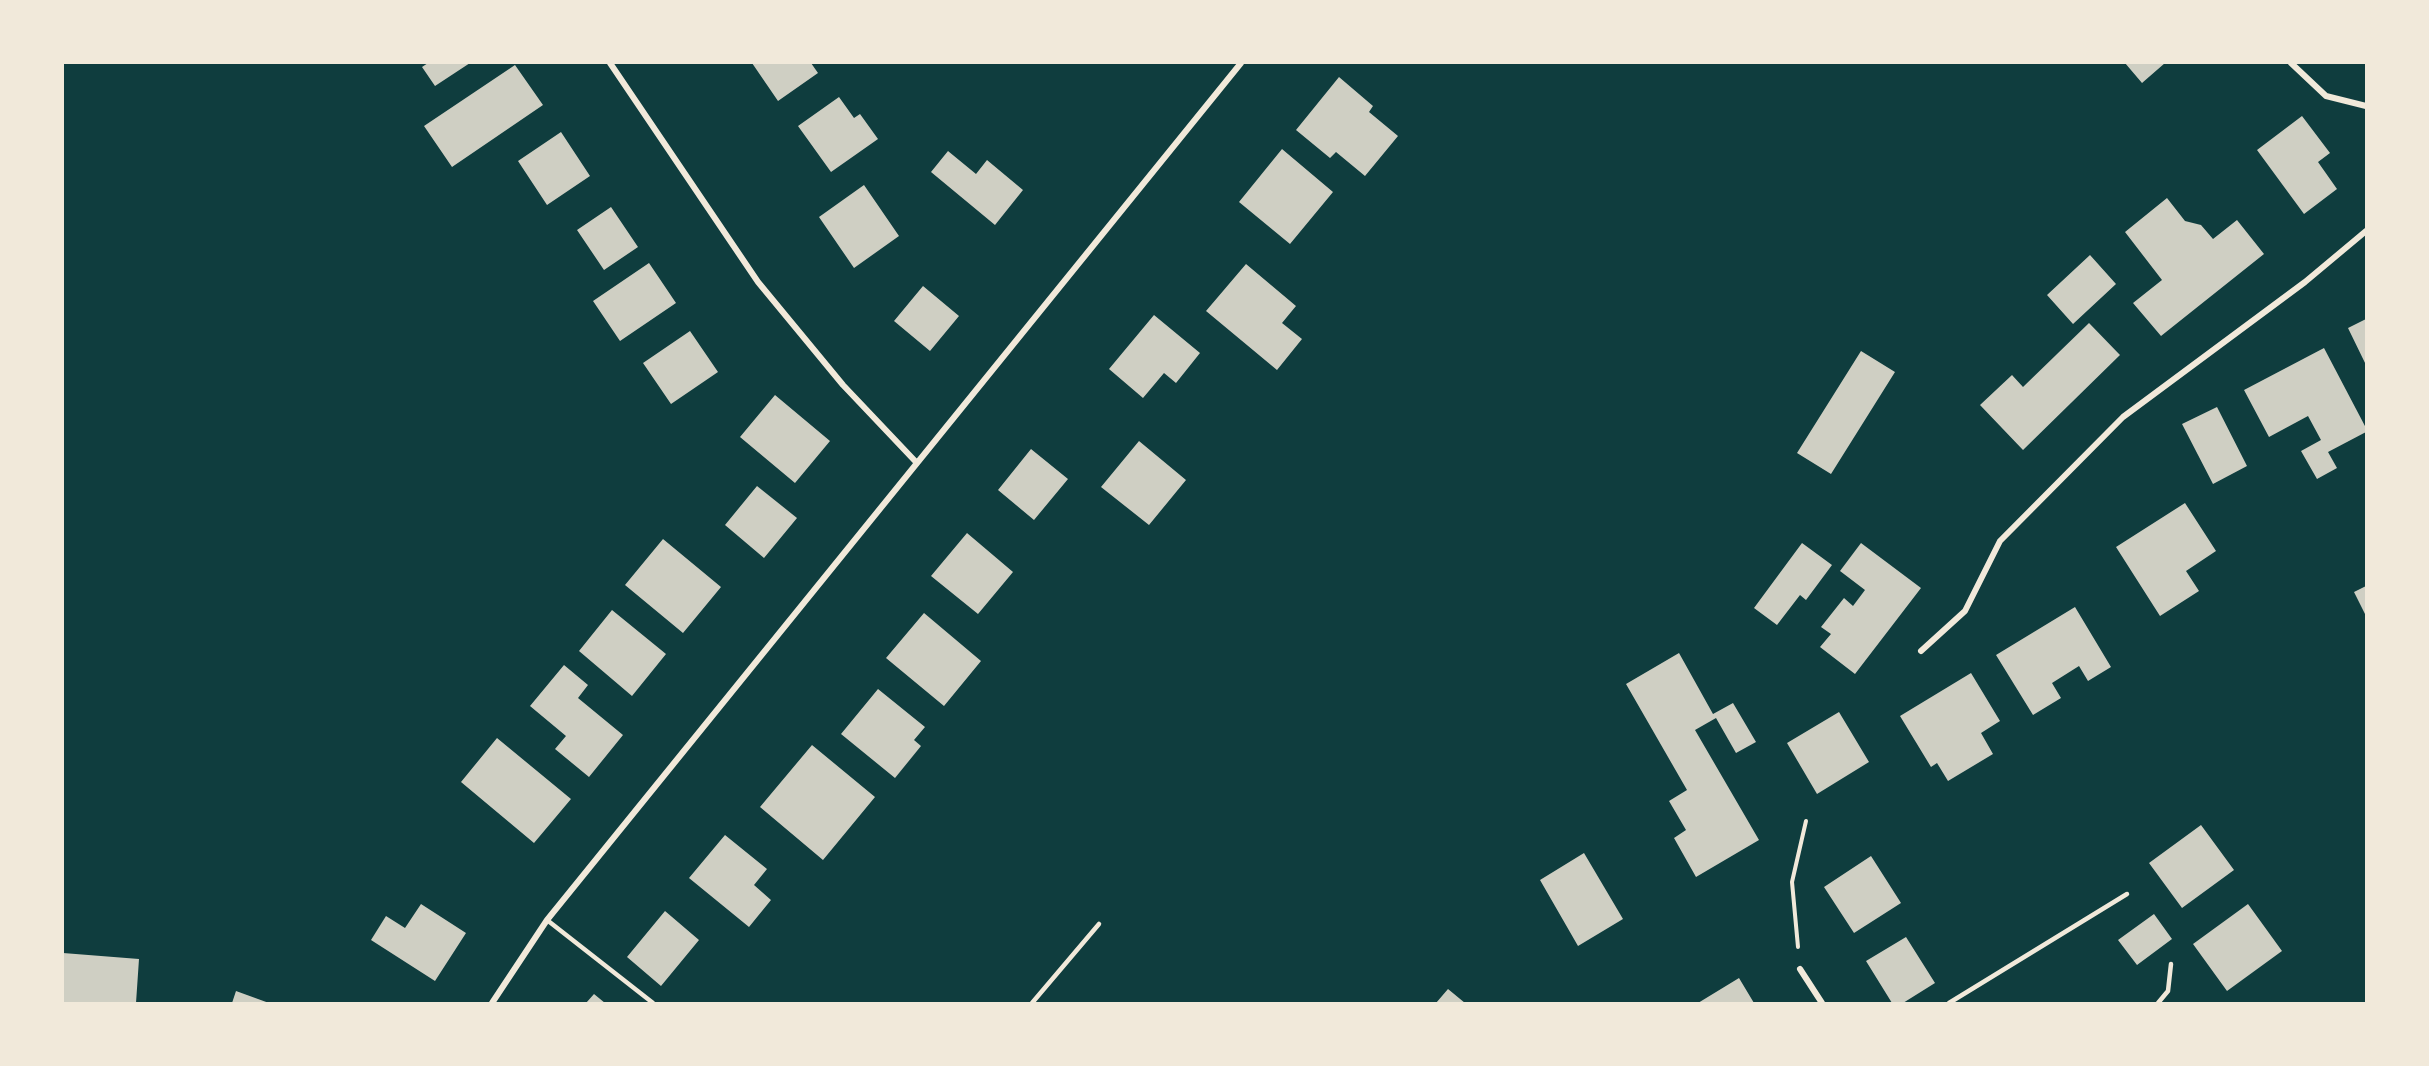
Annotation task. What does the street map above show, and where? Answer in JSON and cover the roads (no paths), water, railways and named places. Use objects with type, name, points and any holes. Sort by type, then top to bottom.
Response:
[{"type":"street","points":[[610,63],[758,282],[843,385],[916,462]]},
{"type":"street","points":[[492,1003],[547,920],[1241,63]]},
{"type":"street","points":[[2291,63],[2326,96],[2366,106]]},
{"type":"street","points":[[1921,651],[1965,610],[2000,541],[2123,417],[2305,282],[2366,231]]},
{"type":"street","points":[[1800,969],[1822,1003]]},
{"type":"lane","points":[[1949,1003],[2127,894]]},
{"type":"lane","points":[[547,920],[653,1003]]},
{"type":"lane","points":[[1032,1003],[1099,924]]},
{"type":"lane","points":[[2158,1003],[2168,991],[2171,964]]}]
